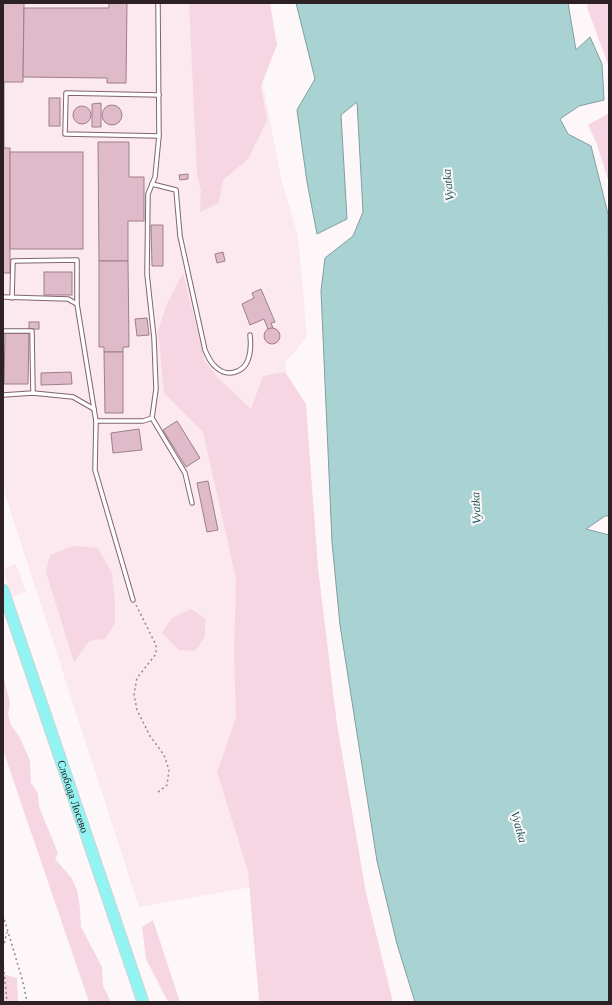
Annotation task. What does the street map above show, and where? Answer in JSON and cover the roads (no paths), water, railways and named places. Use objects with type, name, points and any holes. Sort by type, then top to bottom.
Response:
[{"type":"main road","name":"Слобода Лосево","points":[[3,590],[143,1002]]},
{"type":"lane","points":[[158,3],[160,95],[159,136],[155,177],[148,194],[147,274],[154,338],[156,389],[152,418],[185,473],[192,503]]},
{"type":"lane","points":[[159,136],[65,134],[66,93],[160,95]]},
{"type":"lane","points":[[152,184],[176,190],[180,236],[205,350],[210,360],[218,369],[229,373],[240,370],[248,362],[251,350],[250,336]]},
{"type":"lane","points":[[12,298],[13,261],[77,260],[77,304],[96,421],[95,470],[133,600]]},
{"type":"lane","points":[[3,297],[68,299],[77,304]]},
{"type":"lane","points":[[3,331],[32,331],[33,393]]},
{"type":"lane","points":[[3,395],[33,393],[73,397],[94,409]]},
{"type":"lane","points":[[96,421],[143,422],[152,418]]},
{"type":"water","name":"Vyatka","points":[[296,3],[568,3],[576,50],[590,37],[602,64],[604,100],[579,106],[560,119],[568,134],[591,146],[608,214],[609,516],[605,516],[586,529],[609,535],[609,1002],[415,1002],[397,944],[377,861],[340,625],[332,542],[321,291],[325,258],[353,236],[363,212],[357,102],[341,115],[347,219],[317,234],[307,182],[297,110],[315,79]]}]
